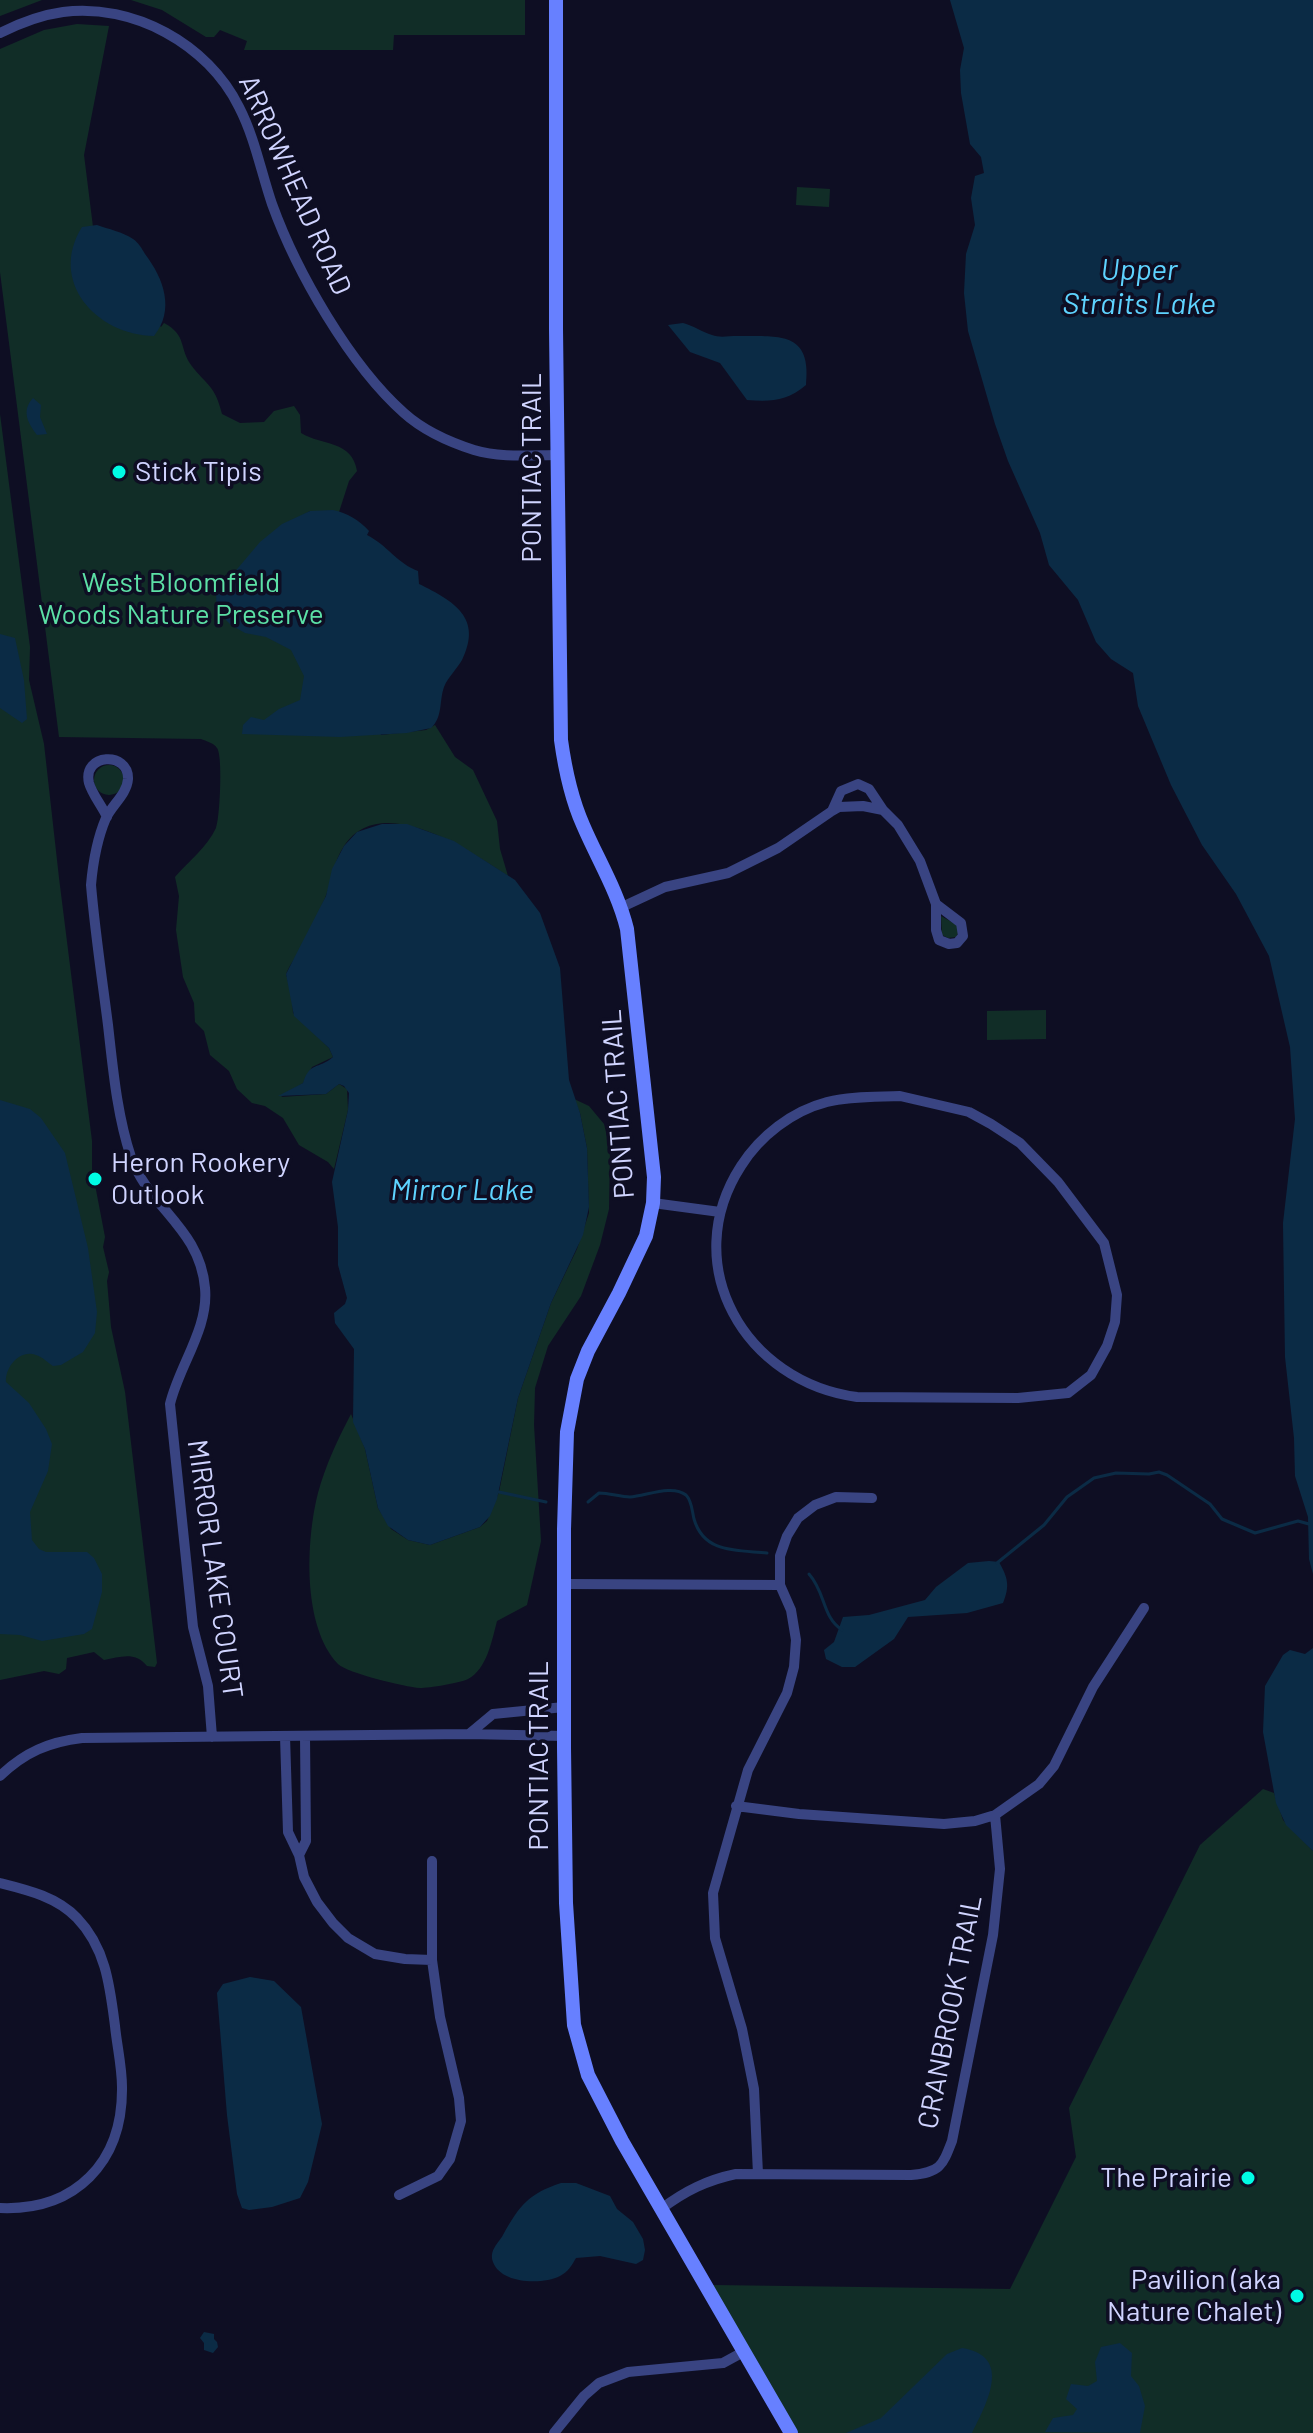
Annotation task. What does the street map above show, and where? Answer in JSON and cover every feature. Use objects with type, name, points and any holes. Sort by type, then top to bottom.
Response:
[{"type":"main road","name":"PONTIAC TRAIL","points":[[556,0],[559,699],[565,769],[582,823],[622,907],[631,950],[654,1177],[653,1203],[646,1236],[588,1351],[572,1402],[565,1466],[566,1903],[574,2025],[588,2075],[622,2141],[791,2433]]},
{"type":"street","name":"ARROWHEAD ROAD","points":[[0,33],[42,16],[86,10],[139,20],[165,31],[190,49],[220,75],[239,106],[273,205],[302,270],[342,337],[383,393],[429,431],[471,449],[502,454],[558,455]]},
{"type":"street","name":"MIRROR LAKE COURT","points":[[107,817],[90,787],[88,776],[90,767],[98,760],[109,758],[127,770],[128,781],[107,817],[94,859],[91,885],[121,1114],[132,1158],[142,1182],[186,1233],[200,1265],[205,1289],[203,1316],[175,1381],[170,1404],[191,1611],[208,1686],[212,1737]]},
{"type":"street","points":[[832,811],[841,791],[858,784],[869,789],[908,837],[936,904]]},
{"type":"street","points":[[622,907],[665,887],[728,873],[751,863],[795,838],[832,811],[855,805],[883,810]]},
{"type":"street","points":[[900,1096],[942,1104],[969,1112],[1000,1129],[1020,1143],[1058,1182],[1104,1243],[1117,1295],[1115,1322],[1107,1346],[1091,1375],[1068,1393],[1018,1398],[857,1397],[832,1393],[807,1384],[780,1368],[760,1352],[733,1316],[722,1288],[717,1261],[720,1212],[732,1180],[750,1153],[768,1134],[796,1115],[827,1102],[859,1097],[900,1096]]},
{"type":"street","points":[[653,1203],[720,1212]]},
{"type":"street","points":[[758,2174],[754,2089],[742,2029],[721,1966],[712,1917],[713,1893],[736,1806],[756,1751],[787,1693],[794,1667],[794,1626],[780,1585],[780,1556],[787,1536],[798,1518],[815,1505],[836,1497],[872,1498]]},
{"type":"street","points":[[564,1584],[780,1585]]},
{"type":"street","points":[[736,1806],[799,1814],[944,1824],[975,1821],[995,1815],[1039,1784],[1054,1766],[1093,1687],[1144,1608]]},
{"type":"street","points":[[469,1734],[493,1714],[564,1707]]},
{"type":"street","points":[[285,1736],[288,1832],[299,1855],[304,1877],[317,1902],[348,1938],[375,1954],[432,1960]]},
{"type":"street","points":[[299,1855],[306,1841],[305,1736]]},
{"type":"street","points":[[0,1776],[29,1752],[53,1742],[82,1738],[564,1736]]},
{"type":"street","points":[[286,1808],[306,1808]]},
{"type":"street","name":"CRANBROOK TRAIL","points":[[661,2209],[683,2192],[710,2180],[736,2174],[911,2175],[931,2173],[944,2160],[952,2141],[993,1935],[1000,1869],[995,1815]]},
{"type":"street","points":[[399,2195],[438,2176],[450,2159],[461,2121],[432,1960],[432,1861]]},
{"type":"street","points":[[0,1883],[34,1892],[58,1903],[77,1918],[96,1944],[109,1980],[122,2088],[119,2122],[109,2150],[96,2171],[78,2190],[23,2209],[0,2208]]},
{"type":"street","points":[[554,2433],[584,2396],[599,2383],[636,2371],[723,2363],[745,2351]]},
{"type":"green space","points":[[0,0],[42,0],[0,16]]},
{"type":"green space","points":[[131,0],[525,0],[525,35],[394,35],[393,50],[244,50],[247,41],[220,30],[214,37],[206,37],[162,10]]},
{"type":"green space","name":"West Bloomfield Woods Nature Preserve","points":[[77,24],[109,26],[84,155],[96,251],[161,327],[164,323],[176,332],[187,359],[213,391],[222,414],[240,423],[264,422],[274,411],[294,406],[300,415],[301,433],[343,449],[354,461],[357,471],[349,481],[339,512],[310,511],[296,519],[381,735],[426,730],[435,725],[455,757],[473,770],[497,821],[500,849],[508,876],[449,841],[402,824],[380,824],[360,830],[340,852],[317,917],[286,974],[293,1013],[329,1048],[333,1057],[312,1067],[303,1083],[281,1097],[326,1094],[339,1084],[347,1089],[348,1110],[334,1169],[299,1145],[283,1118],[265,1106],[252,1103],[237,1089],[229,1071],[210,1055],[204,1031],[195,1022],[194,1003],[183,977],[176,930],[179,896],[175,877],[203,848],[216,828],[220,787],[217,748],[201,739],[59,737],[0,272],[0,49],[44,30]]},
{"type":"green space","points":[[797,187],[830,189],[829,207],[796,205]]},
{"type":"green space","name":"West Bloomfield Woods Nature Preserve","points":[[0,414],[30,647],[29,680],[44,744],[92,1141],[92,1169],[105,1237],[103,1247],[109,1272],[111,1327],[125,1392],[157,1663],[155,1667],[147,1666],[137,1658],[127,1656],[104,1660],[94,1652],[67,1658],[66,1669],[59,1674],[44,1671],[0,1680]]},
{"type":"green space","points":[[109,765],[115,766],[123,774],[123,786],[115,794],[109,795],[103,794],[95,786],[94,780],[95,774],[103,766]]},
{"type":"green space","points":[[941,916],[957,925],[959,931],[956,937],[942,935]]},
{"type":"green space","points":[[1046,1010],[1046,1039],[987,1040],[987,1011]]},
{"type":"green space","points":[[574,1099],[589,1106],[604,1124],[610,1149],[609,1209],[600,1245],[581,1296],[548,1346],[535,1388],[534,1425],[541,1541],[527,1605],[497,1621],[484,1661],[464,1681],[420,1688],[343,1668],[326,1648],[318,1628],[310,1582],[314,1512],[337,1442],[351,1414],[365,1449],[378,1508],[391,1529],[408,1540],[430,1545],[480,1527],[487,1521],[499,1492],[518,1398],[551,1303],[577,1249],[589,1213],[587,1148]]},
{"type":"green space","points":[[1263,1789],[1274,1793],[1283,1820],[1313,1851],[1313,2433],[796,2433],[712,2285],[1010,2289],[1076,2157],[1069,2108],[1200,1845]]},
{"type":"water","name":"Upper Straits Lake","points":[[950,0],[1313,0],[1313,1574],[1309,1559],[1308,1517],[1295,1476],[1285,1357],[1283,1223],[1295,1119],[1290,1047],[1269,956],[1236,894],[1202,845],[1171,785],[1138,706],[1133,673],[1111,659],[1096,642],[1078,600],[1049,565],[1040,533],[995,424],[968,331],[964,293],[966,254],[975,225],[971,198],[975,176],[984,173],[981,157],[970,144],[961,93],[960,70],[964,48]]},
{"type":"water","points":[[97,225],[135,240],[157,274],[165,305],[164,316],[154,336],[114,326],[97,315],[75,285],[71,267],[73,247],[82,227]]},
{"type":"water","points":[[683,323],[718,336],[766,336],[790,340],[804,355],[806,385],[778,399],[747,400],[720,363],[690,352],[668,325]]},
{"type":"water","points":[[33,398],[41,405],[40,417],[47,434],[37,435],[29,421],[27,408]]},
{"type":"water","points":[[333,510],[361,524],[369,531],[367,535],[418,571],[419,584],[454,604],[462,613],[469,633],[462,660],[444,687],[439,714],[431,728],[407,733],[340,737],[242,734],[243,725],[251,717],[264,720],[300,700],[304,676],[291,650],[231,625],[217,611],[216,594],[260,542],[282,524],[310,511]]},
{"type":"water","points":[[0,634],[15,638],[24,680],[27,719],[22,723],[0,708]]},
{"type":"water","name":"Mirror Lake","points":[[382,824],[407,824],[454,841],[515,880],[540,913],[560,968],[569,1080],[587,1148],[589,1207],[583,1235],[551,1303],[518,1398],[497,1499],[490,1516],[480,1527],[430,1545],[408,1540],[388,1526],[378,1508],[365,1449],[353,1422],[354,1349],[335,1323],[334,1313],[345,1304],[347,1298],[338,1265],[338,1227],[332,1182],[349,1093],[339,1084],[326,1094],[278,1096],[303,1083],[309,1071],[333,1057],[329,1048],[294,1016],[286,974],[326,896],[332,869],[344,846],[357,832]]},
{"type":"water","points":[[0,1100],[30,1109],[41,1118],[65,1153],[88,1248],[97,1312],[95,1333],[83,1352],[61,1365],[53,1366],[39,1356],[24,1355],[15,1361],[6,1376],[6,1382],[29,1403],[52,1444],[48,1471],[30,1512],[32,1540],[46,1552],[87,1552],[94,1558],[102,1574],[102,1592],[92,1629],[84,1634],[42,1641],[0,1634]]},
{"type":"water","points":[[999,1562],[1006,1578],[1007,1592],[1003,1603],[967,1613],[908,1617],[894,1639],[855,1667],[842,1667],[826,1659],[824,1650],[834,1642],[843,1617],[869,1615],[925,1600],[936,1587],[968,1563]]},
{"type":"water","points":[[1313,1648],[1313,1851],[1286,1825],[1276,1803],[1263,1732],[1265,1686],[1283,1655],[1290,1650],[1305,1654]]},
{"type":"water","points":[[250,1977],[274,1981],[301,2007],[322,2124],[308,2182],[300,2198],[249,2210],[242,2208],[237,2194],[217,1993],[223,1984]]},
{"type":"water","points":[[561,2183],[576,2183],[610,2196],[617,2209],[633,2222],[643,2239],[643,2260],[636,2264],[600,2256],[576,2258],[563,2274],[543,2281],[523,2281],[504,2275],[497,2269],[492,2258],[493,2251],[515,2216],[533,2196]]},
{"type":"water","points":[[204,2332],[214,2334],[218,2347],[213,2353],[204,2350],[200,2338]]},
{"type":"water","points":[[1120,2343],[1132,2353],[1131,2376],[1139,2386],[1145,2406],[1140,2433],[1045,2432],[1053,2418],[1073,2415],[1077,2409],[1066,2399],[1071,2384],[1088,2386],[1097,2381],[1095,2362],[1101,2347]]},
{"type":"water","points":[[962,2348],[978,2353],[987,2360],[992,2370],[989,2395],[972,2433],[846,2433],[881,2418],[947,2354]]},
{"type":"waterway","points":[[997,1563],[1044,1525],[1067,1497],[1094,1478],[1116,1473],[1159,1472],[1167,1475],[1210,1504],[1222,1519],[1255,1533],[1298,1521],[1309,1524]]},
{"type":"waterway","points":[[499,1492],[546,1502]]},
{"type":"waterway","points":[[588,1502],[599,1493],[630,1497],[680,1492],[690,1500],[694,1519],[706,1539],[723,1548],[767,1553]]},
{"type":"waterway","points":[[809,1574],[819,1589],[827,1612],[842,1630]]},
{"type":"place","name":"Stick Tipis","points":[[119,472]]},
{"type":"place","name":"Heron Rookery Outlook","points":[[95,1179]]},
{"type":"place","name":"The Prairie","points":[[1248,2178]]},
{"type":"place","name":"Pavilion (aka Nature Chalet)","points":[[1297,2296]]}]
